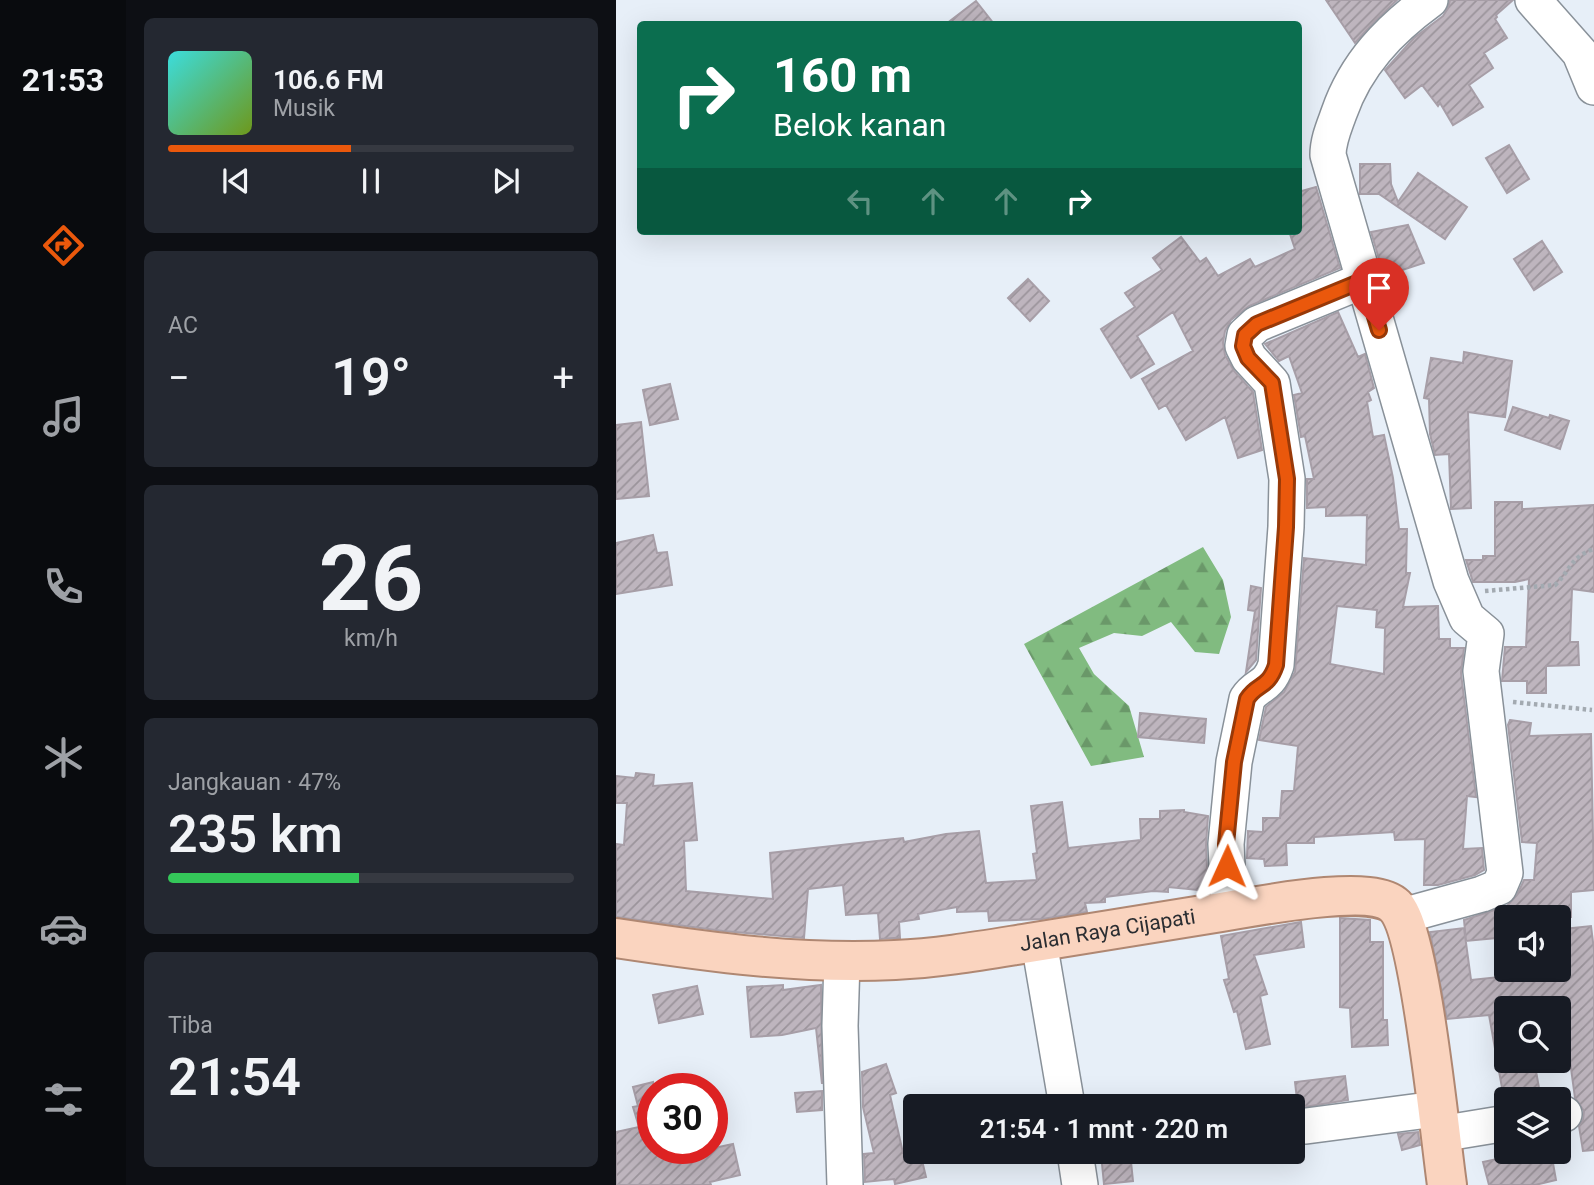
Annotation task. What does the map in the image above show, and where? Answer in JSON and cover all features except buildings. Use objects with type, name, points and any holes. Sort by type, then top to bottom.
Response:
[{"type":"main road","name":"Jalan Raya Cijapati","points":[[616,938],[730,955],[794,960],[896,960],[973,952],[1334,896],[1382,897],[1392,903],[1402,916]]},
{"type":"main road","points":[[1402,916],[1414,958],[1447,1185]]},
{"type":"street","points":[[1402,916],[1499,887],[1505,873],[1481,671],[1486,634],[1467,618],[1455,593],[1328,155],[1328,145],[1344,98],[1361,67],[1407,17],[1430,0]]},
{"type":"street","points":[[1533,0],[1580,53],[1594,87]]},
{"type":"street","points":[[1229,911],[1226,844],[1234,762],[1247,699],[1251,692],[1264,687],[1272,678],[1276,665],[1286,527],[1287,479],[1272,383],[1248,358],[1243,346],[1245,335],[1257,324],[1364,280]]},
{"type":"street","points":[[1039,942],[1065,1094]]},
{"type":"street","points":[[842,960],[840,1026],[845,1185]]},
{"type":"street","points":[[1306,1126],[1494,1123]]},
{"type":"street","points":[[1076,1164],[1080,1185]]},
{"type":"path","points":[[1455,593],[1555,585],[1575,559],[1594,549]]},
{"type":"path","points":[[1484,699],[1592,710]]},
{"type":"green space","points":[[1203,547],[1223,580],[1231,617],[1219,654],[1195,652],[1171,622],[1142,636],[1114,633],[1079,648],[1094,674],[1129,706],[1144,757],[1091,766],[1024,644]]},
{"type":"route","points":[[1227,866],[1226,844],[1234,762],[1247,699],[1251,692],[1264,687],[1272,678],[1276,665],[1286,527],[1287,479],[1272,383],[1248,358],[1243,346],[1245,335],[1257,324],[1364,280],[1379,330]]}]
